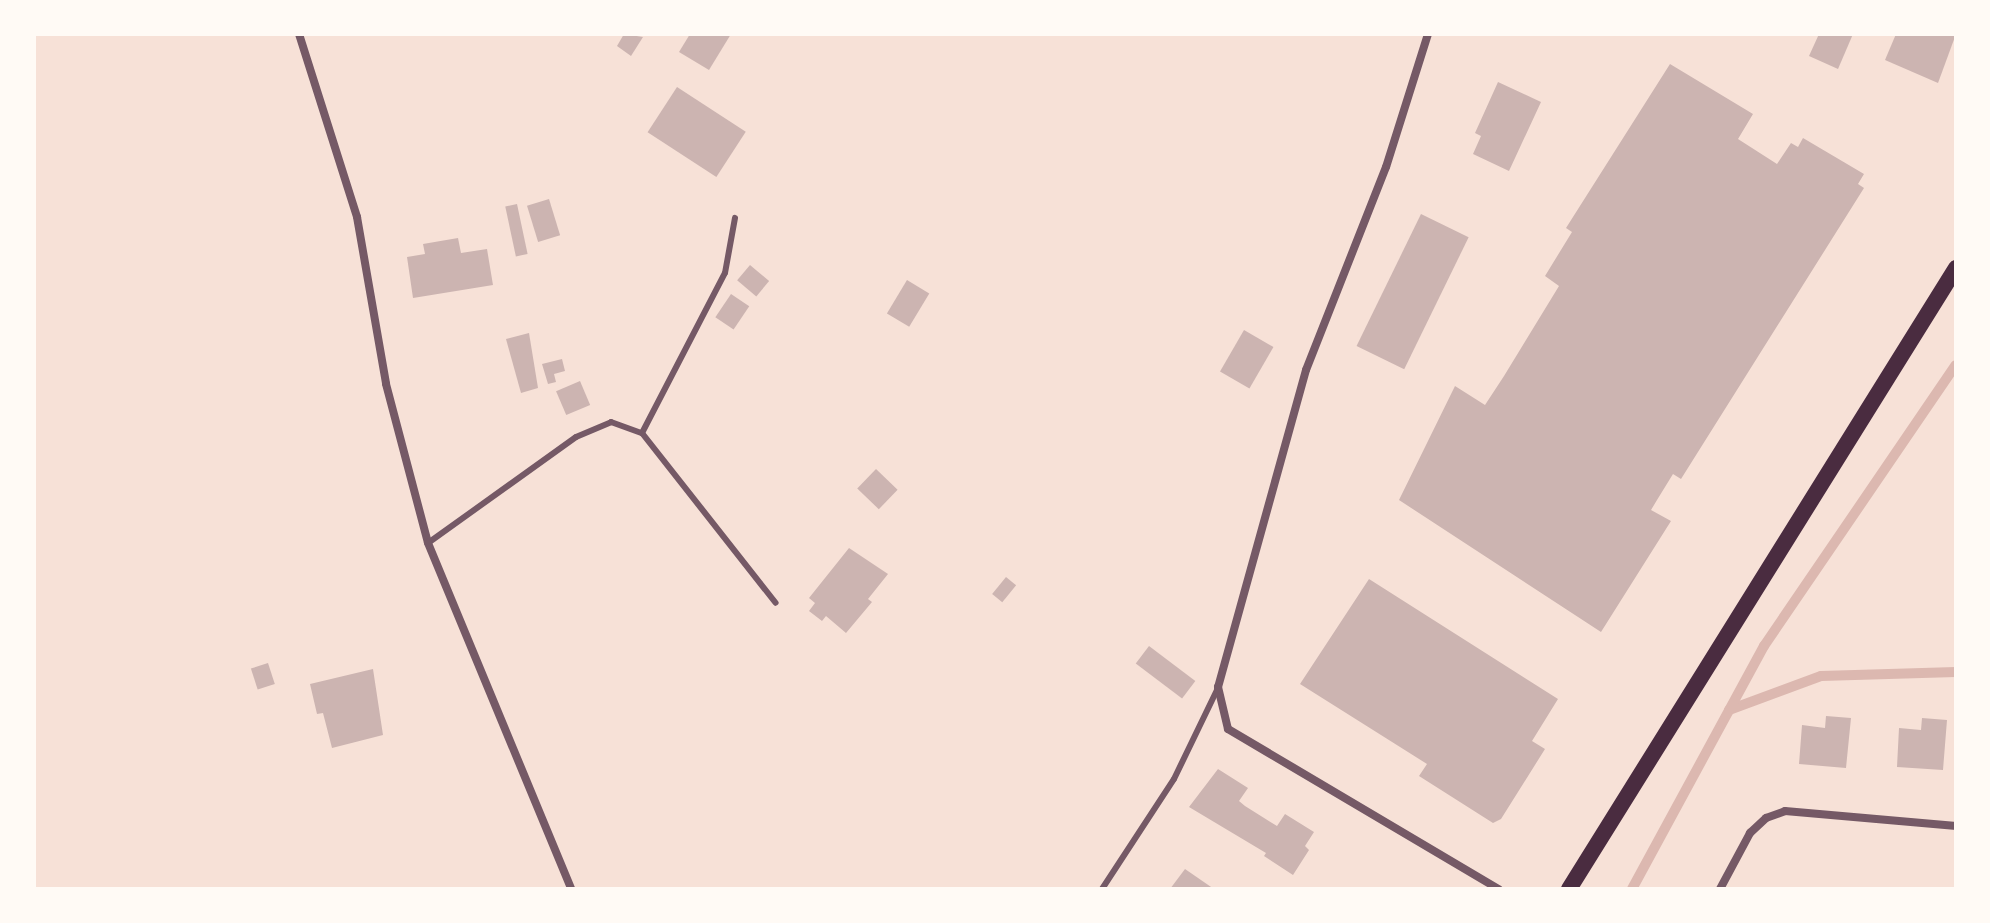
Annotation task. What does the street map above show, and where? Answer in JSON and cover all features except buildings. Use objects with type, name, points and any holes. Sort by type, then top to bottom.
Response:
[{"type":"main road","points":[[1569,889],[1956,268]]},
{"type":"street","points":[[299,34],[357,217],[386,384],[428,543],[571,889]]},
{"type":"street","points":[[1428,34],[1386,167],[1306,370],[1218,687],[1228,729],[1499,889]]},
{"type":"street","points":[[1720,889],[1750,833],[1766,818],[1785,811],[1956,826]]},
{"type":"lane","points":[[642,433],[725,273],[735,218]]},
{"type":"lane","points":[[428,543],[576,437],[611,422],[642,433],[776,603]]},
{"type":"lane","points":[[1102,889],[1174,779],[1218,687]]},
{"type":"waterway","points":[[1632,889],[1764,646],[1956,365]]},
{"type":"waterway","points":[[1729,710],[1821,676],[1956,672]]}]
